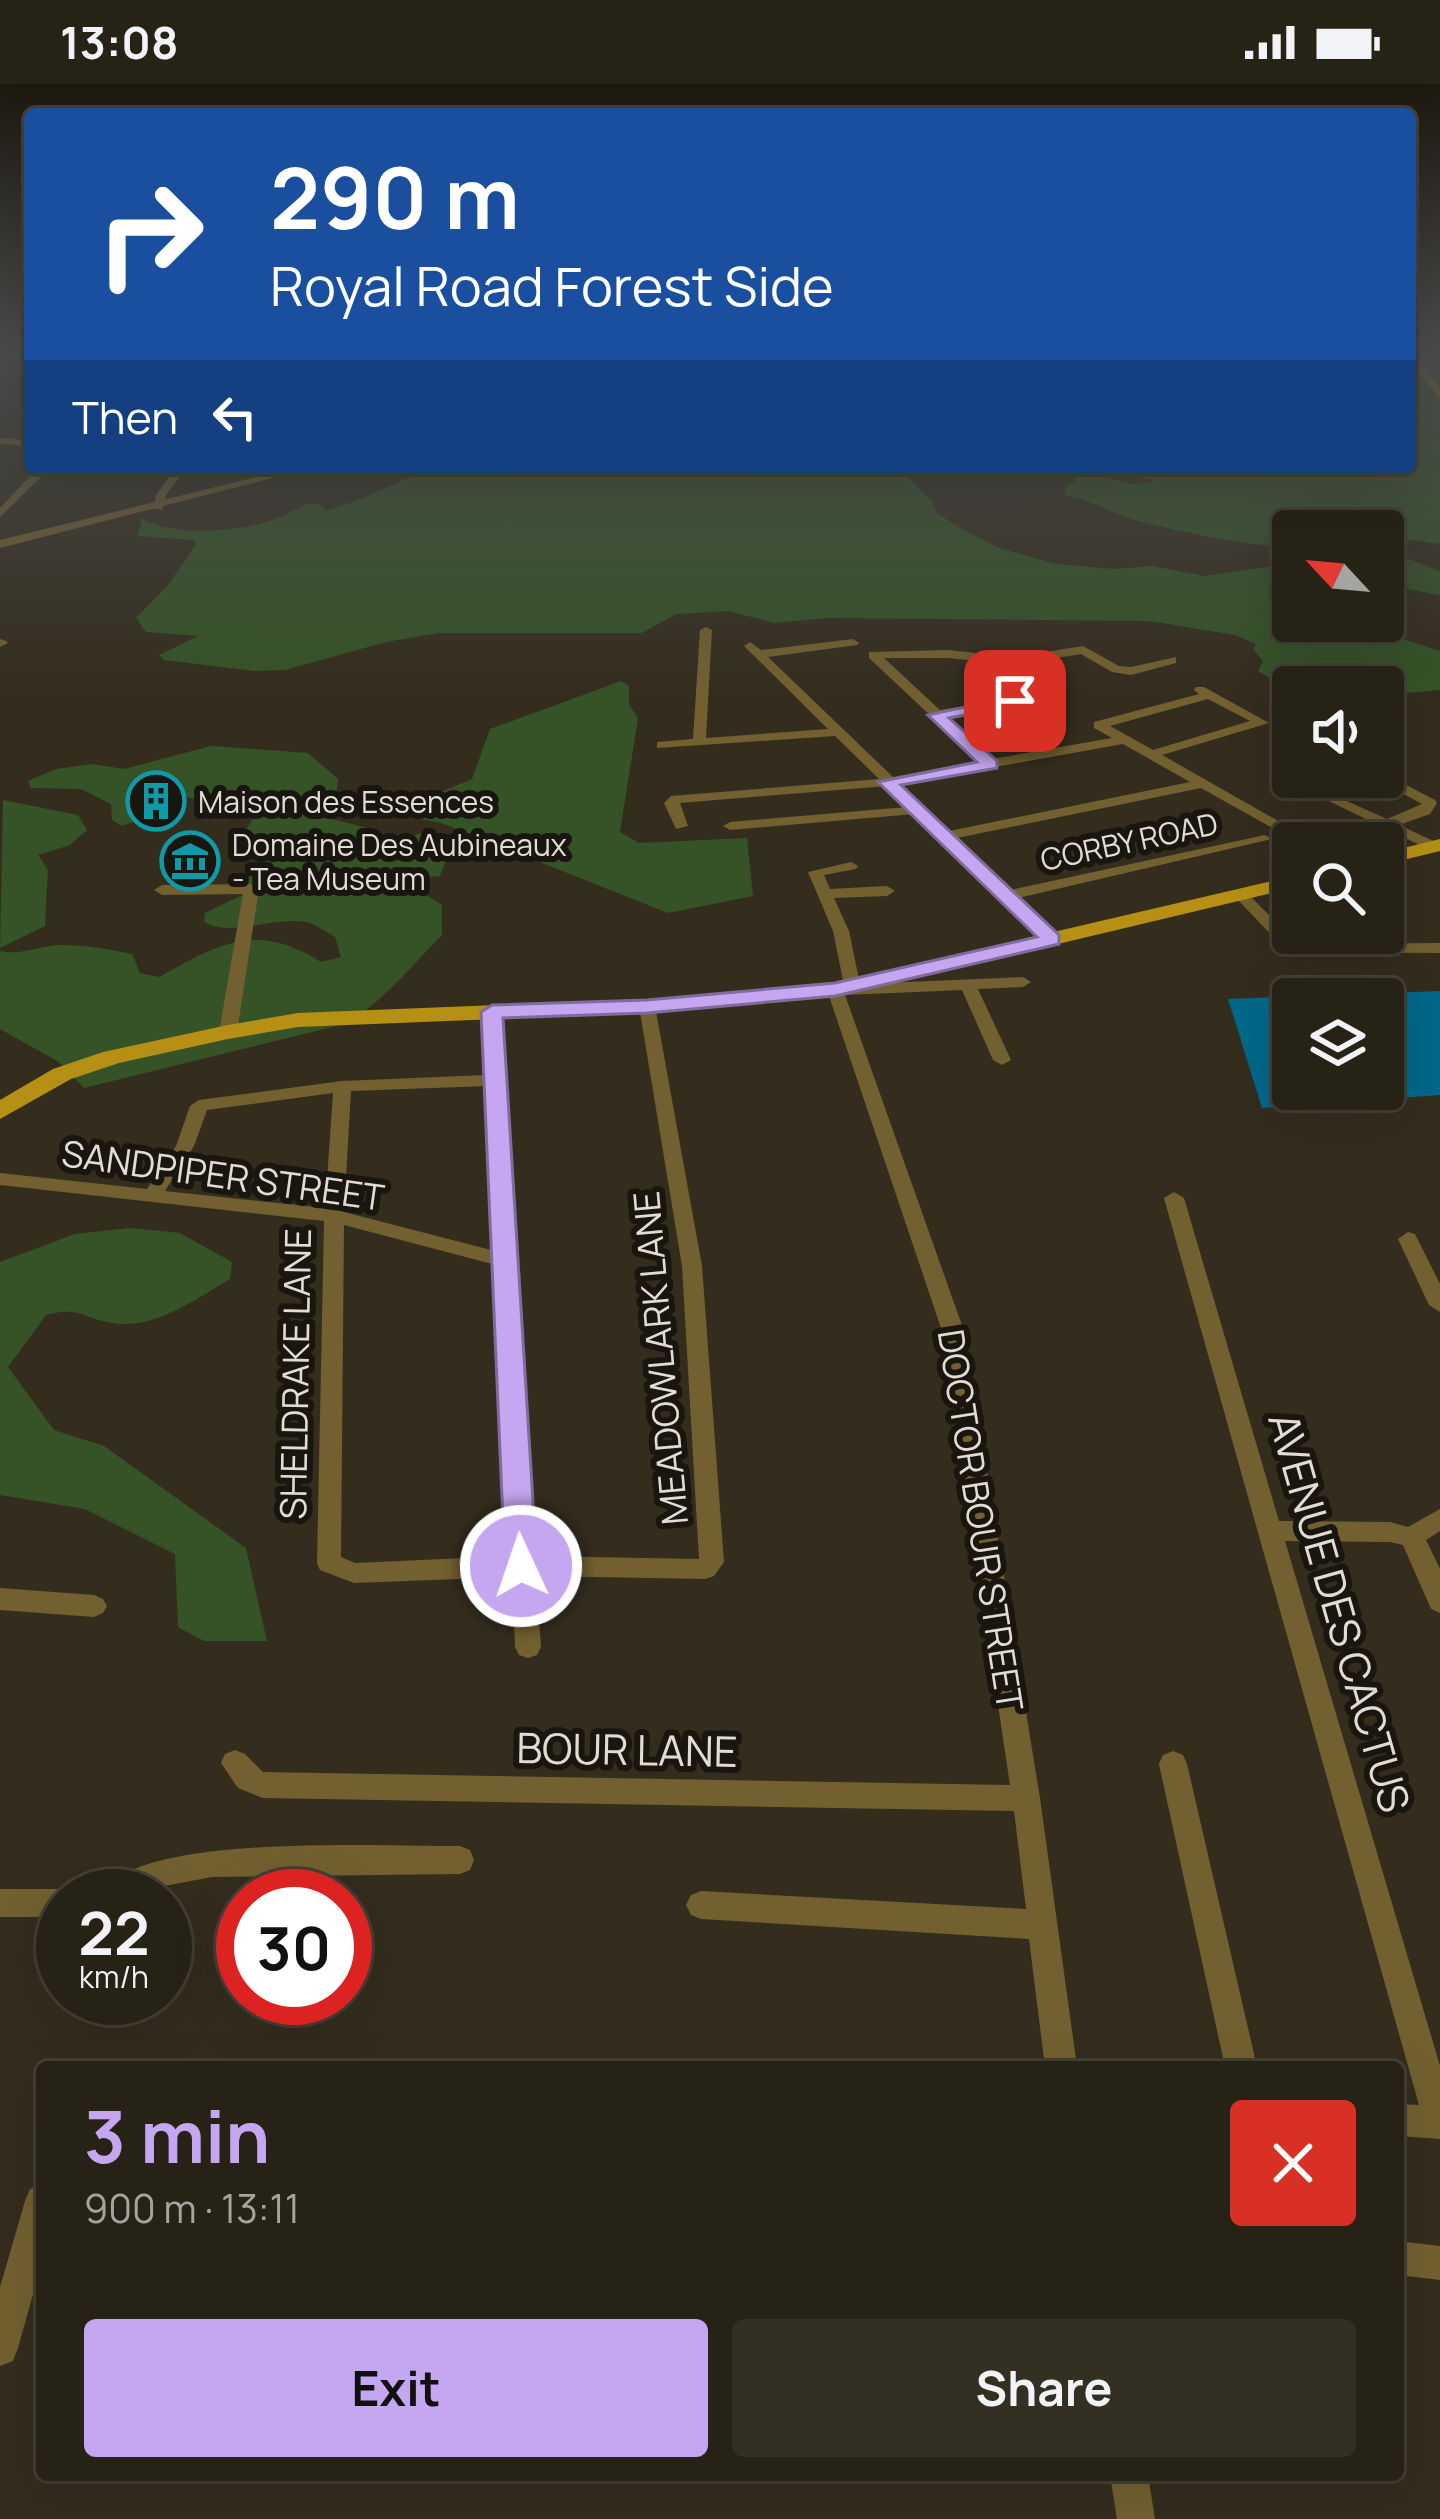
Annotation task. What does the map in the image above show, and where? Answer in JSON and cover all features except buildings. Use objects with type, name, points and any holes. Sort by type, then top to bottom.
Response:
[{"type":"main road","points":[[1404,854],[1438,846]]},
{"type":"main road","points":[[0,1111],[62,1074],[112,1057],[228,1032],[298,1020],[647,1006],[844,987],[1272,887]]},
{"type":"street","points":[[0,514],[37,474]]},
{"type":"street","points":[[159,508],[158,499],[176,474]]},
{"type":"street","points":[[0,544],[284,474]]},
{"type":"street","points":[[699,742],[706,630]]},
{"type":"street","points":[[853,643],[754,650],[1052,939]]},
{"type":"street","points":[[991,765],[873,655],[948,654],[1016,661],[1076,650],[1123,671],[1172,660]]},
{"type":"street","points":[[948,654],[958,669]]},
{"type":"street","points":[[1148,755],[1268,725],[1205,693],[1099,724],[1121,740],[1199,784],[1272,823]]},
{"type":"street","points":[[936,715],[1042,696]]},
{"type":"street","points":[[662,745],[838,732]]},
{"type":"street","points":[[681,826],[670,803],[676,799],[887,782],[1121,740]]},
{"type":"street","points":[[942,837],[1199,784]]},
{"type":"street","points":[[1393,822],[1425,811],[1430,802],[1404,788]]},
{"type":"street","points":[[1328,798],[1377,822]]},
{"type":"street","points":[[730,826],[916,810]]},
{"type":"street","points":[[1404,830],[1438,846]]},
{"type":"street","name":"CORBY ROAD","points":[[1005,896],[1265,839]]},
{"type":"street","points":[[851,866],[816,870],[822,893],[887,891]]},
{"type":"street","points":[[162,890],[251,889],[228,1032]]},
{"type":"street","name":"DOCTOR BOUR STREET","points":[[822,893],[842,932],[844,987],[953,1331],[1026,1798],[1060,2061]]},
{"type":"street","points":[[1241,895],[1288,944],[1301,950],[1440,948]]},
{"type":"street","points":[[844,987],[1023,982]]},
{"type":"street","points":[[968,984],[1002,1060]]},
{"type":"street","name":"MEADOWLARK LANE","points":[[647,1006],[692,1266],[712,1562]]},
{"type":"street","points":[[492,1012],[528,1646]]},
{"type":"street","points":[[152,1196],[185,1145],[199,1106],[342,1086],[494,1079]]},
{"type":"street","name":"SHELDRAKE LANE","points":[[342,1086],[334,1216],[328,1563],[354,1573],[521,1566],[706,1569],[712,1562]]},
{"type":"street","name":"SANDPIPER STREET","points":[[0,1179],[334,1216],[505,1260]]},
{"type":"street","name":"AVENUE DES CACTUS","points":[[1174,1198],[1440,2122]]},
{"type":"street","points":[[1408,1239],[1440,1305]]},
{"type":"street","points":[[1411,1538],[1440,1519]]},
{"type":"street","points":[[1270,1531],[1390,1532],[1411,1538],[1440,1602]]},
{"type":"street","points":[[0,1598],[94,1606]]},
{"type":"street","name":"BOUR LANE","points":[[236,1763],[248,1779],[263,1785],[1026,1798]]},
{"type":"street","points":[[1173,1764],[1240,2061]]},
{"type":"street","points":[[183,1869],[212,1864],[460,1860]]},
{"type":"street","points":[[0,1904],[36,1903]]},
{"type":"street","points":[[701,1905],[1044,1925]]},
{"type":"street","points":[[1404,2120],[1440,2122]]},
{"type":"street","points":[[0,2348],[36,2218]]},
{"type":"street","points":[[1404,2259],[1440,2263]]},
{"type":"street","points":[[1130,2481],[1136,2519]]},
{"type":"green space","points":[[1416,468],[1440,468],[1440,544],[1404,542],[1404,510],[1272,510],[1272,545],[1146,523],[1066,496],[1064,489],[1076,480],[1069,474],[1101,474],[1141,483],[1155,481],[1122,474],[1416,474]]},
{"type":"green space","points":[[419,474],[904,474],[932,501],[937,513],[960,528],[999,548],[1056,564],[1114,569],[1152,566],[1204,576],[1272,566],[1272,642],[1404,639],[1440,651],[1440,690],[1404,693],[1404,666],[1272,666],[1272,679],[1258,671],[1263,661],[1253,649],[1256,644],[1235,635],[1150,621],[827,618],[774,623],[729,611],[676,614],[642,633],[439,633],[386,642],[285,670],[255,671],[164,660],[159,655],[198,636],[146,632],[136,618],[168,585],[196,544],[194,540],[137,536],[142,519],[175,529],[212,531],[250,526],[306,505],[327,510]]},
{"type":"green space","points":[[1404,557],[1440,571],[1440,595],[1404,588]]},
{"type":"green space","points":[[621,681],[629,686],[629,705],[638,718],[620,832],[639,843],[747,838],[753,896],[668,913],[441,823],[411,817],[417,802],[472,779],[490,729]]},
{"type":"green space","points":[[211,746],[308,753],[338,779],[335,802],[323,817],[368,828],[396,845],[420,833],[452,846],[440,876],[421,878],[415,888],[442,905],[442,935],[384,995],[344,1024],[84,1088],[59,1062],[0,1029],[0,951],[61,945],[105,949],[132,954],[140,973],[159,977],[238,942],[277,942],[321,962],[341,957],[335,937],[310,923],[283,921],[228,928],[204,922],[205,913],[242,895],[260,849],[242,836],[262,804],[252,799],[201,801],[163,790],[144,804],[138,820],[122,826],[112,820],[111,804],[81,789],[31,788],[28,781],[56,769],[92,764],[124,769]]},
{"type":"green space","points":[[3,800],[78,815],[87,830],[70,845],[38,855],[48,870],[45,926],[0,948]]},
{"type":"green space","points":[[130,1228],[180,1233],[232,1262],[230,1279],[174,1311],[143,1322],[112,1323],[74,1312],[46,1315],[8,1367],[54,1430],[104,1446],[246,1548],[267,1641],[204,1641],[178,1627],[175,1554],[85,1509],[0,1495],[0,1262],[75,1234]]},
{"type":"water","points":[[1440,991],[1440,1095],[1404,1098],[1404,992]]},
{"type":"water","points":[[1272,997],[1272,1107],[1262,1108],[1228,999]]},
{"type":"place","name":"Maison des Essences","points":[[156,801]]},
{"type":"place","name":"Domaine Des Aubineaux - Tea Museum","points":[[190,861]]},
{"type":"route","points":[[521,1566],[492,1012],[647,1006],[835,990],[1052,939],[887,782],[991,765],[936,715],[1015,701]]}]
